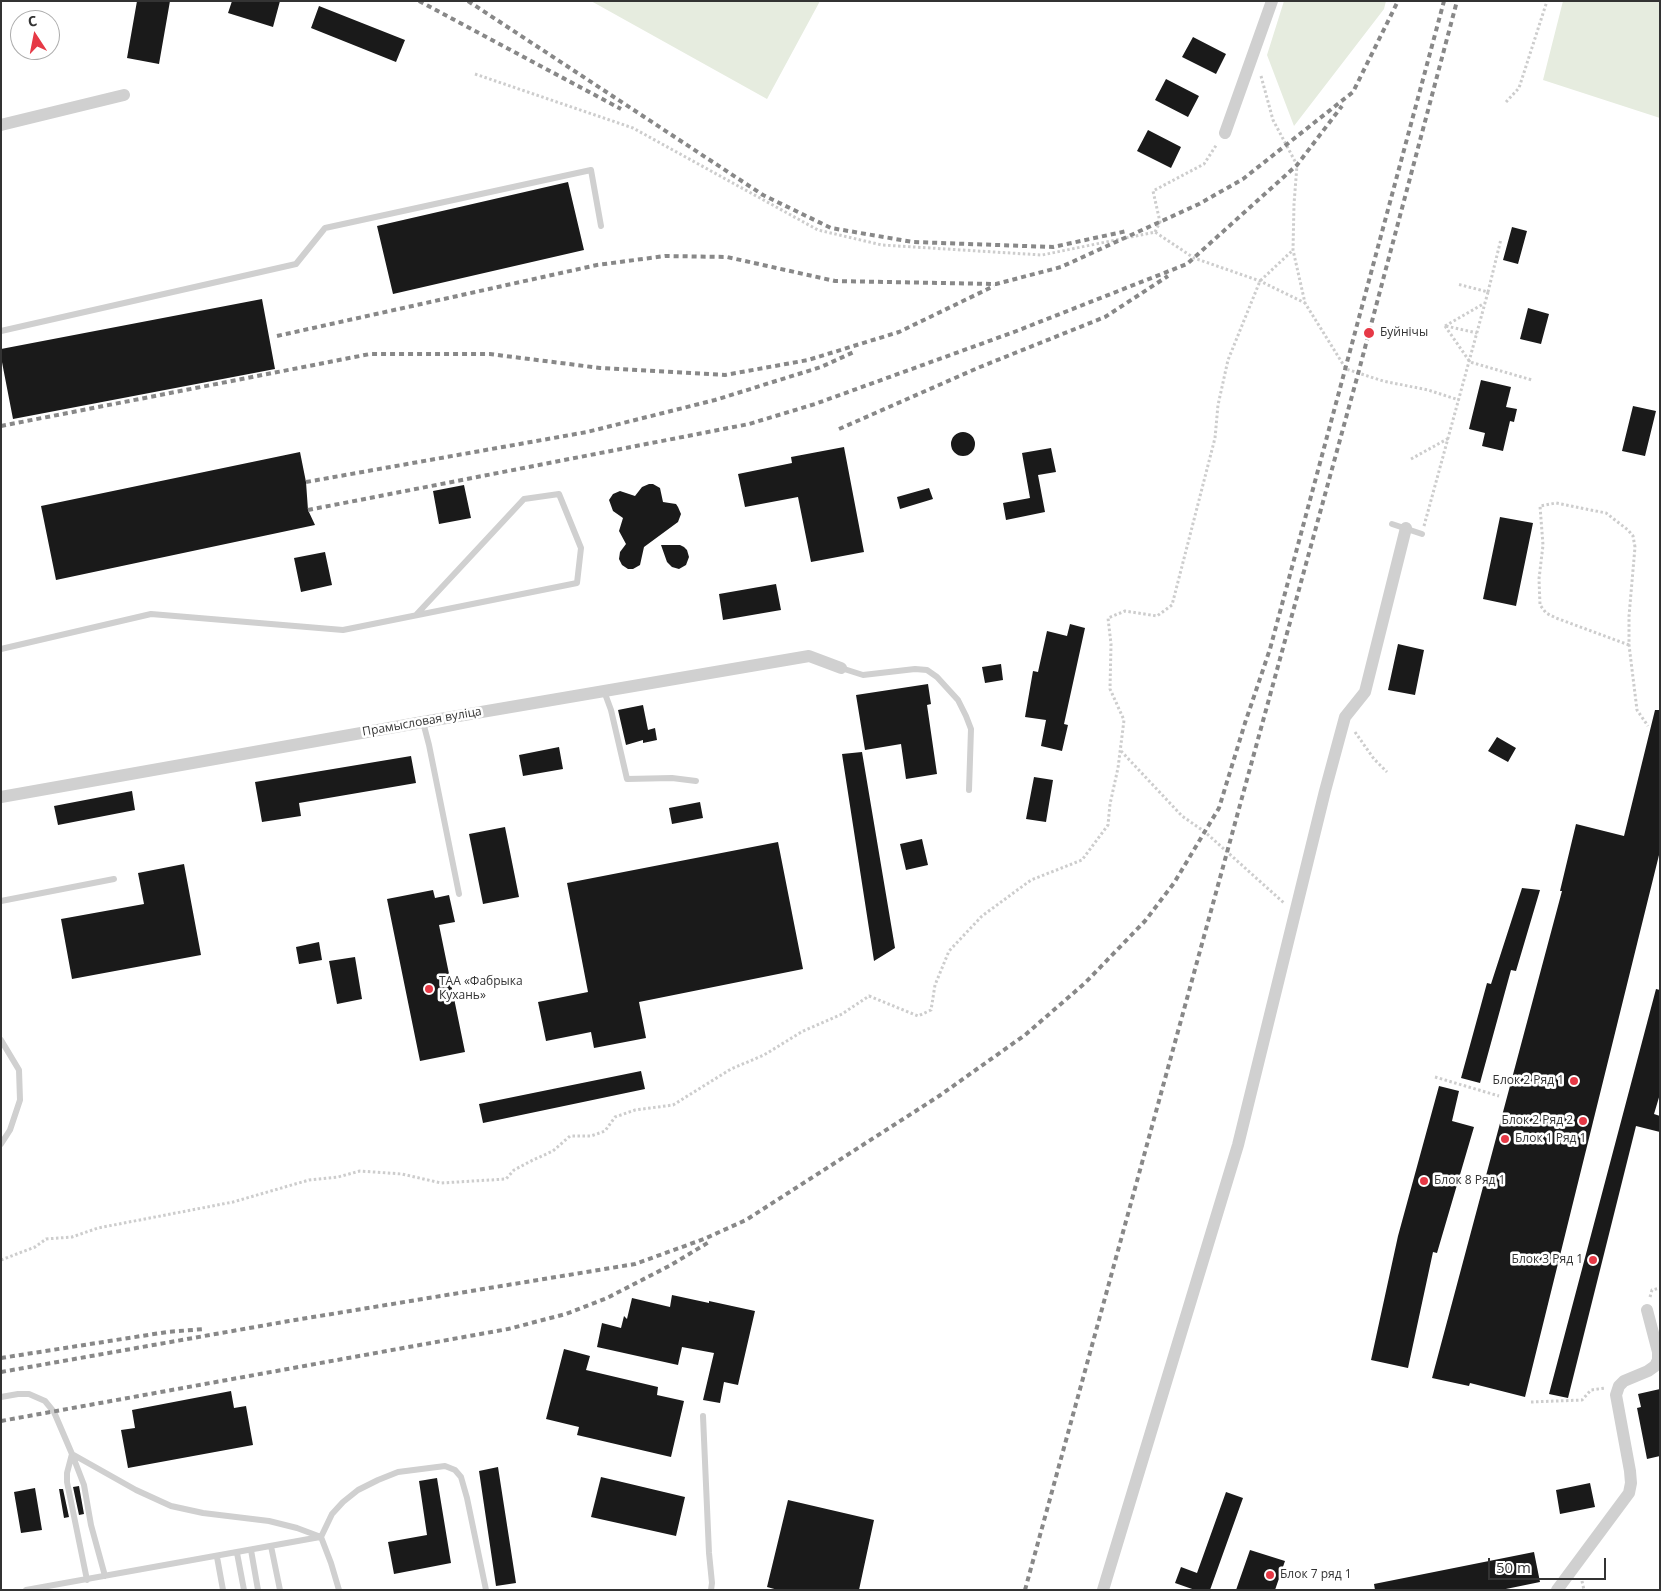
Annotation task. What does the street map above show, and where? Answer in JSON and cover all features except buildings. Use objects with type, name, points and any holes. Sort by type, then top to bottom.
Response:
[{"type":"street","points":[[1225,133],[1272,1]]},
{"type":"street","points":[[1,125],[124,94]]},
{"type":"street","points":[[1103,1590],[1238,1145],[1345,717],[1364,692],[1406,528]]},
{"type":"street","name":"Прамысловая вуліца","points":[[1,797],[809,656],[841,668]]},
{"type":"street","points":[[1557,1590],[1629,1493],[1631,1483],[1630,1471],[1616,1395],[1619,1386],[1629,1378],[1648,1371],[1655,1366],[1658,1360],[1658,1352],[1647,1310]]},
{"type":"lane","points":[[1,331],[296,264],[325,228],[590,170],[601,226]]},
{"type":"lane","points":[[1,649],[151,614],[343,630],[416,616],[577,583],[582,548],[560,494],[524,499],[416,616]]},
{"type":"lane","points":[[1392,524],[1422,534]]},
{"type":"lane","points":[[841,668],[862,675],[914,669],[927,670],[937,677],[958,700],[970,729],[969,790]]},
{"type":"lane","points":[[604,691],[611,710],[627,779],[672,778],[696,781]]},
{"type":"lane","points":[[423,722],[459,894]]},
{"type":"lane","points":[[1,901],[114,879]]},
{"type":"lane","points":[[1,1040],[19,1070],[20,1100],[10,1130],[1,1144]]},
{"type":"lane","points":[[1,1396],[30,1394],[45,1400],[54,1412],[84,1485],[91,1524],[105,1576]]},
{"type":"lane","points":[[703,1416],[711,1590]]},
{"type":"lane","points":[[72,1454],[136,1490],[171,1506],[203,1513],[268,1522],[297,1528],[321,1537],[332,1563],[339,1590]]},
{"type":"lane","points":[[72,1454],[67,1473],[67,1482],[87,1580]]},
{"type":"lane","points":[[321,1537],[332,1514],[358,1490],[398,1472],[445,1466],[455,1470],[460,1477],[467,1498],[486,1590]]},
{"type":"lane","points":[[26,1590],[321,1537]]},
{"type":"lane","points":[[272,1546],[280,1590]]},
{"type":"lane","points":[[250,1550],[258,1590]]},
{"type":"lane","points":[[237,1553],[244,1590]]},
{"type":"lane","points":[[217,1557],[223,1590]]},
{"type":"path","points":[[1506,102],[1519,88],[1546,1]]},
{"type":"path","points":[[1254,50],[1272,120],[1297,165],[1293,250],[1305,303],[1346,369],[1383,381],[1428,390],[1459,400]]},
{"type":"path","points":[[475,74],[633,128],[818,230],[882,245],[1042,255],[1155,232],[1194,258],[1260,281],[1305,303]]},
{"type":"path","points":[[1155,232],[1160,222],[1153,191],[1204,164],[1225,133]]},
{"type":"path","points":[[1422,534],[1470,362],[1501,239]]},
{"type":"path","points":[[1,1260],[35,1247],[46,1239],[72,1237],[98,1228],[224,1204],[309,1180],[338,1177],[360,1171],[402,1174],[441,1183],[506,1179],[514,1170],[553,1151],[570,1136],[592,1136],[605,1131],[615,1117],[635,1110],[673,1106],[731,1069],[764,1054],[803,1031],[842,1014],[869,996],[918,1016],[931,1010],[935,985],[949,951],[982,916],[1031,880],[1082,860],[1108,826],[1124,720],[1110,689],[1111,644],[1108,618],[1125,611],[1157,616],[1172,605],[1215,438],[1218,405],[1228,360],[1260,281],[1293,250]]},
{"type":"path","points":[[1456,284],[1488,292]]},
{"type":"path","points":[[1445,326],[1485,303]]},
{"type":"path","points":[[1445,326],[1477,333]]},
{"type":"path","points":[[1445,326],[1470,362],[1532,380]]},
{"type":"path","points":[[1410,459],[1449,438]]},
{"type":"path","points":[[1629,645],[1556,618],[1546,613],[1540,604],[1539,580],[1543,544],[1540,506],[1556,503],[1606,513],[1633,536],[1635,547],[1630,602],[1629,645],[1637,710],[1648,726]]},
{"type":"path","points":[[1345,717],[1374,759],[1387,772]]},
{"type":"path","points":[[1120,751],[1182,816],[1205,832],[1295,913]]},
{"type":"path","points":[[1435,1077],[1499,1096]]},
{"type":"path","points":[[1531,1402],[1582,1400],[1591,1390],[1619,1386]]},
{"type":"shaded area","points":[[591,1],[820,1],[767,99]]},
{"type":"shaded area","points":[[1284,1],[1386,1],[1384,9],[1294,126],[1267,55]]},
{"type":"shaded area","points":[[1563,1],[1660,1],[1660,118],[1543,80]]},
{"type":"railway","points":[[419,1],[621,109]]},
{"type":"railway","points":[[468,1],[763,195],[831,228],[913,242],[1053,247],[1127,231]]},
{"type":"railway","points":[[277,336],[597,265],[665,256],[727,257],[835,281],[996,284],[1061,267],[1199,204],[1243,179],[1353,92],[1398,1]]},
{"type":"railway","points":[[1,1372],[289,1321],[635,1264],[704,1239],[746,1220],[939,1096],[1025,1035],[1085,983],[1145,921],[1174,883],[1219,808],[1270,649],[1444,1]]},
{"type":"railway","points":[[1025,1590],[1358,374],[1457,1]]},
{"type":"railway","points":[[308,510],[749,424],[815,404],[1014,332],[1187,264],[1297,165],[1342,106]]},
{"type":"railway","points":[[839,429],[980,367],[1105,317],[1168,276]]},
{"type":"railway","points":[[1,426],[370,354],[490,354],[600,368],[725,375],[808,360],[899,332],[994,286]]},
{"type":"railway","points":[[306,482],[587,432],[715,400],[821,367],[856,351]]},
{"type":"railway","points":[[1,1421],[508,1329],[566,1314],[607,1298],[671,1265],[709,1242]]},
{"type":"railway","points":[[1,1358],[167,1332],[204,1329]]},
{"type":"place","name":"Буйнічы","points":[[1369,333]]},
{"type":"place","name":"ТАА «Фабрыка Кухань»","points":[[429,989]]},
{"type":"place","name":"Блок 2 Ряд 1","points":[[1574,1081]]},
{"type":"place","name":"Блок 2 Ряд 2","points":[[1583,1121]]},
{"type":"place","name":"Блок 1 Ряд 1","points":[[1505,1139]]},
{"type":"place","name":"Блок 8 Ряд 1","points":[[1424,1181]]},
{"type":"place","name":"Блок 3 Ряд 1","points":[[1593,1260]]},
{"type":"place","name":"Блок 7 ряд 1","points":[[1270,1575]]}]
